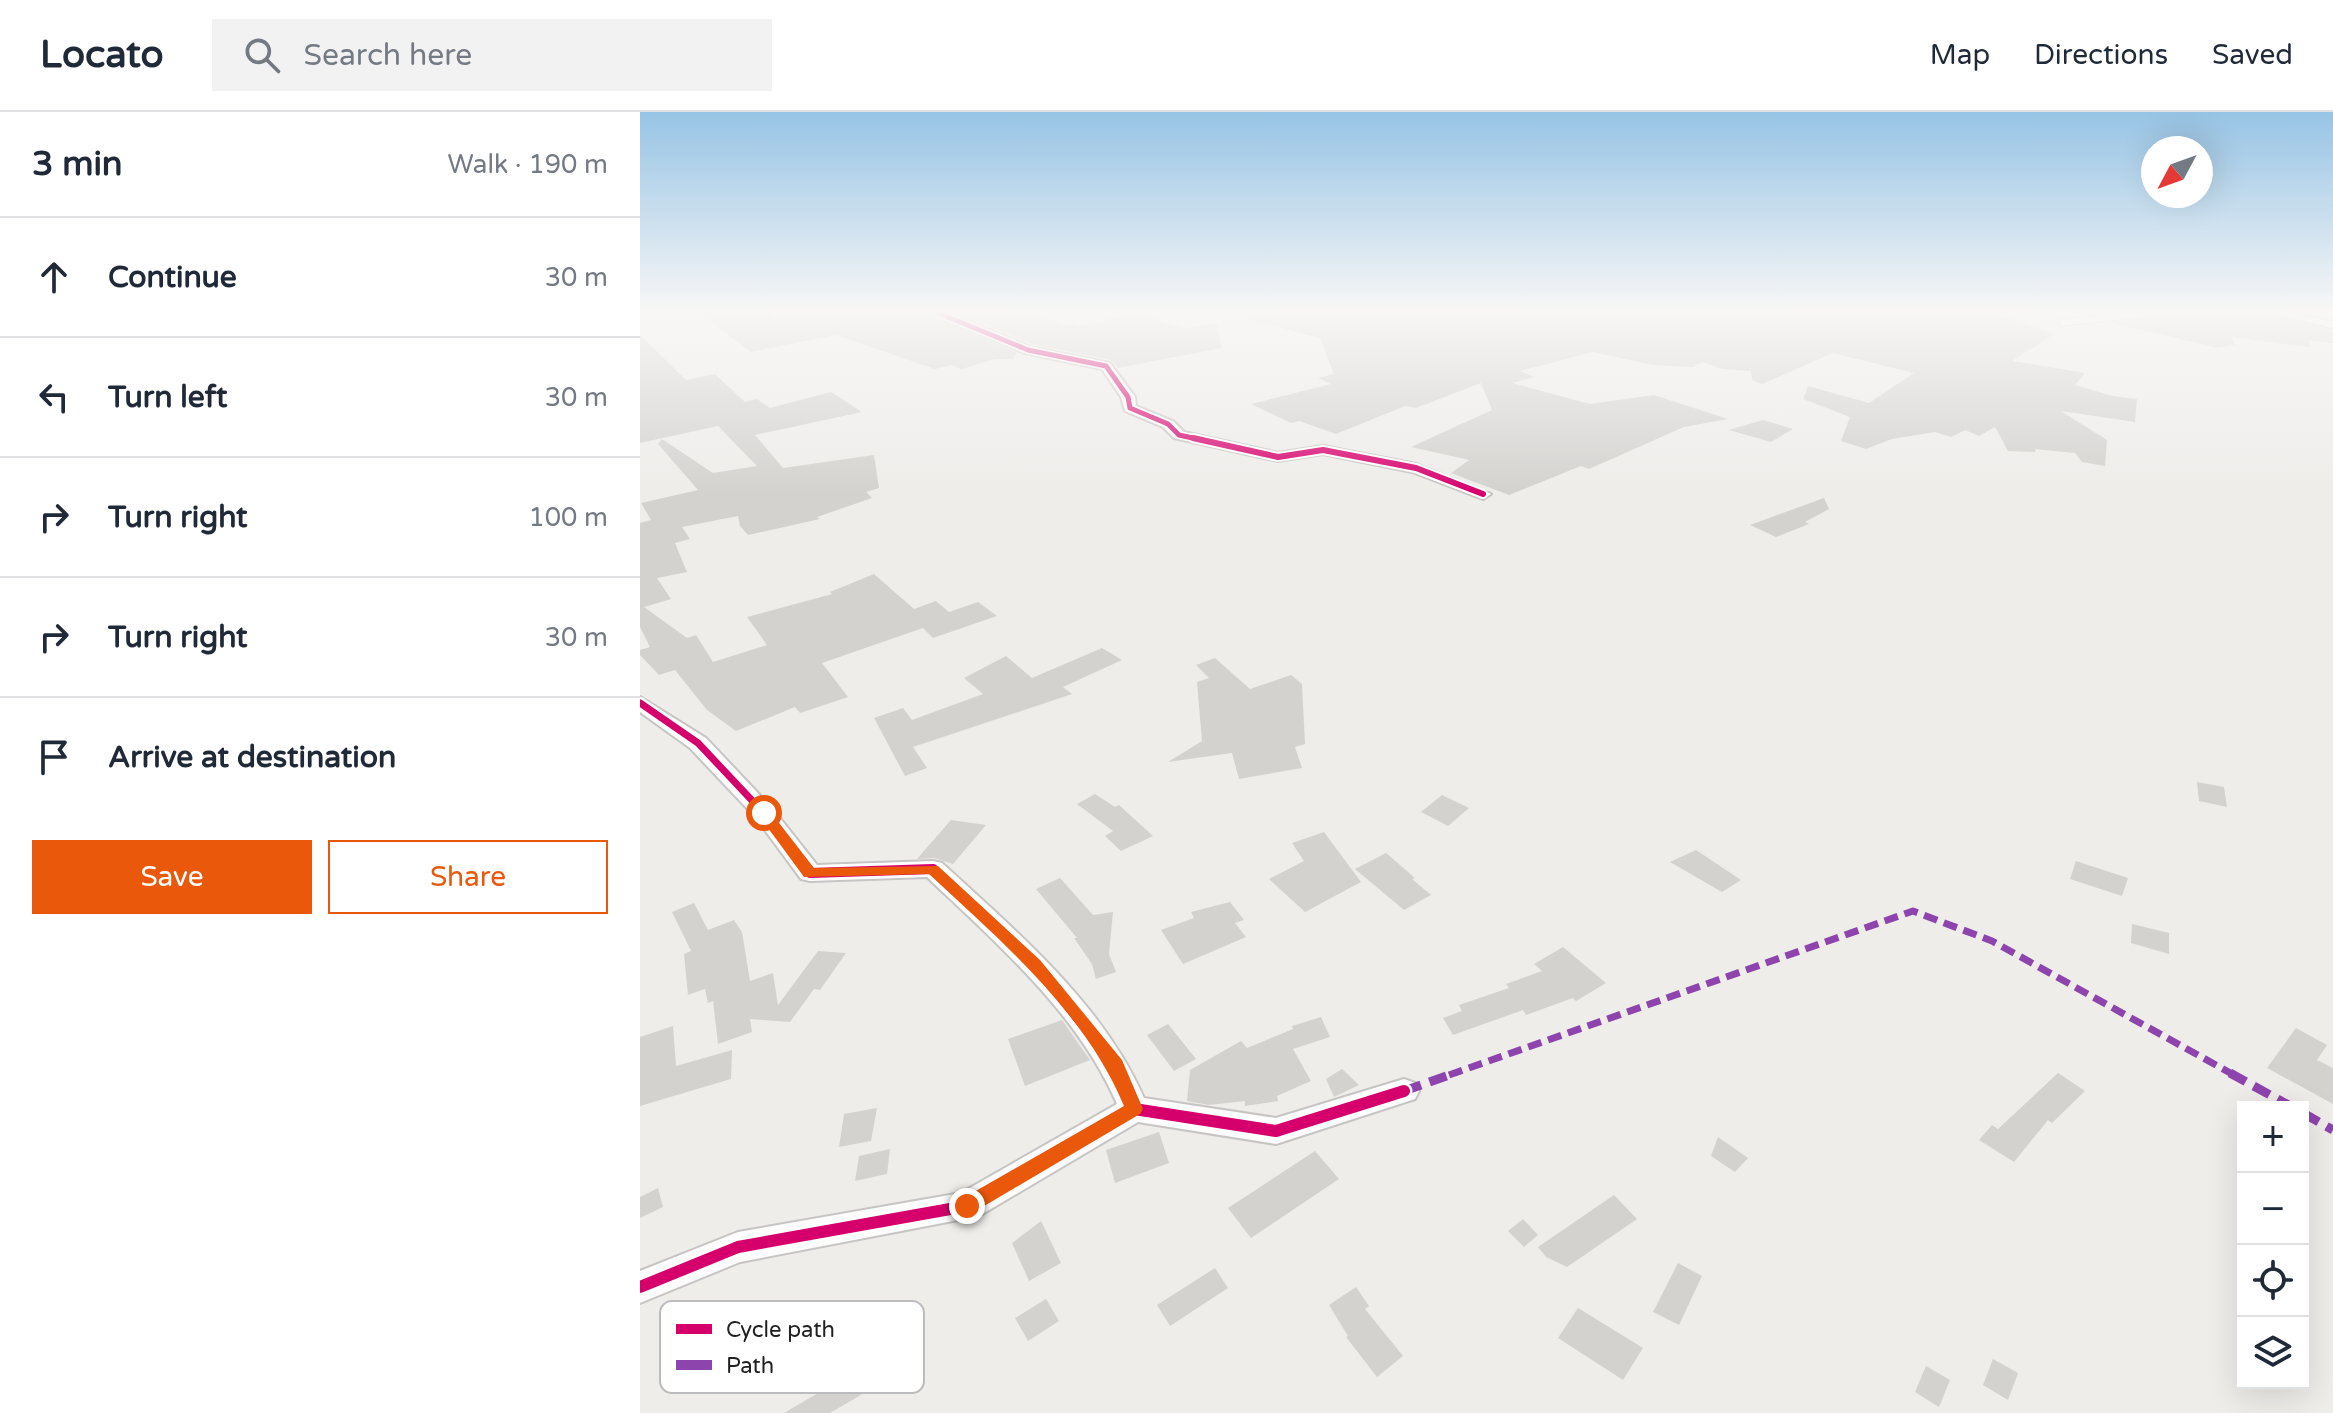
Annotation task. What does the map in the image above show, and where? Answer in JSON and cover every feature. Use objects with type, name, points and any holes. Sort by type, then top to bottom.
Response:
[{"type":"street","points":[[1111,373],[1128,397],[1130,408],[1168,424],[1179,435],[1278,457],[1323,450],[1416,468],[1483,494]]},
{"type":"street","points":[[640,703],[698,743],[764,813],[810,873],[933,869],[1035,964],[1115,1065],[1134,1109]]},
{"type":"street","points":[[640,1287],[738,1247],[967,1206],[1134,1109],[1276,1131],[1404,1091]]},
{"type":"building","points":[[640,373],[679,373],[686,380],[715,374],[745,402],[757,399],[770,408],[831,392],[862,412],[755,435],[783,468],[874,455],[879,488],[866,492],[872,498],[817,517],[820,519],[748,535],[740,526],[738,516],[682,527],[690,539],[675,543],[687,572],[657,578],[671,599],[644,607],[687,638],[696,635],[713,662],[767,645],[747,617],[832,594],[830,592],[874,574],[914,609],[936,601],[949,612],[978,602],[997,616],[933,638],[923,628],[822,663],[848,697],[800,713],[795,707],[736,731],[707,710],[675,670],[659,675],[640,655],[640,650],[650,647],[640,627],[640,523],[651,520],[641,503],[698,490],[658,444],[662,439],[713,473],[757,466],[718,426],[640,443]]},
{"type":"building","points":[[1524,373],[1534,377],[1512,383],[1590,404],[1654,395],[1728,419],[1684,427],[1589,469],[1581,466],[1509,495],[1451,473],[1469,460],[1411,447],[1492,410],[1481,383],[1416,408],[1405,406],[1336,434],[1299,421],[1291,423],[1251,404],[1331,384],[1318,378],[1334,374]]},
{"type":"building","points":[[1751,373],[1788,373],[1762,384],[1752,380]]},
{"type":"building","points":[[1914,373],[2085,373],[2075,385],[2112,396],[2137,399],[2135,422],[2061,411],[2107,440],[2105,466],[2082,462],[2075,453],[2035,449],[2036,452],[2008,451],[1995,427],[1979,436],[1965,430],[1951,437],[1935,432],[1892,439],[1866,449],[1841,441],[1850,417],[1803,399],[1808,386],[1869,403]]},
{"type":"building","points":[[1763,420],[1793,429],[1771,442],[1729,430]]},
{"type":"building","points":[[1824,498],[1829,509],[1805,522],[1809,524],[1776,537],[1750,525]]},
{"type":"building","points":[[1102,648],[1122,660],[1063,687],[1072,694],[913,747],[927,768],[905,776],[874,718],[903,708],[912,720],[983,694],[964,678],[1006,656],[1032,678]]},
{"type":"building","points":[[1215,658],[1250,689],[1291,675],[1302,684],[1305,744],[1295,747],[1302,768],[1239,779],[1232,753],[1168,762],[1202,741],[1197,682],[1209,678],[1196,665]]},
{"type":"building","points":[[2197,782],[2224,787],[2227,807],[2199,801]]},
{"type":"building","points":[[1095,794],[1115,807],[1119,805],[1153,836],[1121,851],[1105,836],[1113,831],[1077,804]]},
{"type":"building","points":[[1442,795],[1469,808],[1448,826],[1421,812]]},
{"type":"building","points":[[951,820],[986,825],[953,864],[934,858],[917,859]]},
{"type":"building","points":[[1324,832],[1361,882],[1305,912],[1269,879],[1304,861],[1292,843]]},
{"type":"building","points":[[1696,850],[1741,880],[1722,892],[1670,862]]},
{"type":"building","points":[[1386,853],[1431,895],[1404,910],[1355,869]]},
{"type":"building","points":[[2076,861],[2128,878],[2122,896],[2070,879]]},
{"type":"building","points":[[1060,878],[1093,915],[1113,912],[1109,954],[1116,972],[1096,979],[1092,964],[1074,938],[1077,938],[1036,889]]},
{"type":"building","points":[[1230,902],[1244,920],[1235,923],[1246,937],[1183,964],[1161,930],[1194,918],[1191,912]]},
{"type":"building","points":[[694,903],[708,930],[734,920],[742,932],[750,981],[773,973],[778,1005],[818,951],[846,953],[820,990],[814,989],[790,1022],[750,1019],[752,1032],[718,1044],[713,1001],[708,1003],[705,989],[688,995],[684,954],[691,951],[672,912]]},
{"type":"building","points":[[2132,924],[2169,933],[2169,954],[2131,943]]},
{"type":"building","points":[[1563,947],[1606,983],[1576,1001],[1573,998],[1526,1015],[1523,1010],[1453,1035],[1443,1018],[1462,1011],[1459,1005],[1509,988],[1506,984],[1542,971],[1534,964]]},
{"type":"building","points":[[1321,1017],[1330,1037],[1293,1049],[1311,1081],[1277,1096],[1278,1101],[1245,1106],[1245,1101],[1209,1105],[1187,1101],[1190,1070],[1241,1041],[1247,1048],[1293,1029],[1292,1026]]},
{"type":"building","points":[[1062,1020],[1090,1060],[1025,1086],[1008,1039]]},
{"type":"building","points":[[1168,1024],[1196,1059],[1174,1071],[1147,1035]]},
{"type":"building","points":[[673,1026],[676,1066],[732,1050],[731,1079],[640,1106],[640,1037]]},
{"type":"building","points":[[2296,1028],[2327,1045],[2317,1060],[2333,1068],[2333,1104],[2267,1068]]},
{"type":"building","points":[[1342,1069],[1359,1085],[1334,1097],[1326,1079]]},
{"type":"building","points":[[2058,1073],[2085,1091],[2052,1123],[2048,1120],[2014,1162],[1979,1140],[1992,1125],[1998,1129]]},
{"type":"building","points":[[877,1108],[871,1141],[839,1147],[844,1114]]},
{"type":"building","points":[[1159,1132],[1169,1163],[1115,1183],[1106,1150]]},
{"type":"building","points":[[1718,1137],[1748,1158],[1735,1172],[1711,1156]]},
{"type":"building","points":[[890,1149],[887,1174],[855,1181],[859,1156]]},
{"type":"building","points":[[1315,1151],[1339,1179],[1251,1238],[1228,1208]]},
{"type":"building","points":[[658,1188],[663,1207],[640,1218],[640,1197]]},
{"type":"building","points":[[1614,1195],[1637,1219],[1567,1267],[1546,1257],[1538,1247]]},
{"type":"building","points":[[1523,1219],[1538,1235],[1524,1247],[1508,1231]]},
{"type":"building","points":[[1041,1221],[1061,1263],[1029,1281],[1012,1243]]},
{"type":"building","points":[[1678,1263],[1702,1276],[1679,1325],[1653,1312]]},
{"type":"building","points":[[1215,1268],[1228,1288],[1170,1326],[1157,1305]]},
{"type":"building","points":[[1356,1287],[1369,1306],[1365,1309],[1403,1356],[1377,1377],[1346,1337],[1329,1305]]},
{"type":"building","points":[[1046,1299],[1059,1321],[1028,1341],[1015,1318]]},
{"type":"building","points":[[1578,1308],[1643,1348],[1623,1380],[1558,1338]]},
{"type":"building","points":[[1993,1359],[2018,1373],[2008,1400],[1983,1385]]},
{"type":"building","points":[[1926,1366],[1950,1380],[1939,1407],[1915,1392]]},
{"type":"building","points":[[818,1393],[864,1393],[830,1413],[784,1413]]},
{"type":"marked path","points":[[1404,1091],[1913,911],[1992,941],[2281,1101]]},
{"type":"marked path","points":[[2309,1116],[2333,1130]]},
{"type":"cycle path","points":[[1111,373],[1128,397],[1130,408],[1168,424],[1179,435],[1278,457],[1323,450],[1416,468],[1483,494]]},
{"type":"cycle path","points":[[640,703],[698,743],[764,813],[810,873],[933,869],[1035,964],[1115,1065],[1134,1109]]},
{"type":"cycle path","points":[[640,1287],[738,1247],[967,1206],[1134,1109],[1276,1131],[1404,1091]]},
{"type":"route","points":[[764,813],[810,873],[933,869],[1035,964],[1115,1065],[1134,1109],[967,1206]]}]
